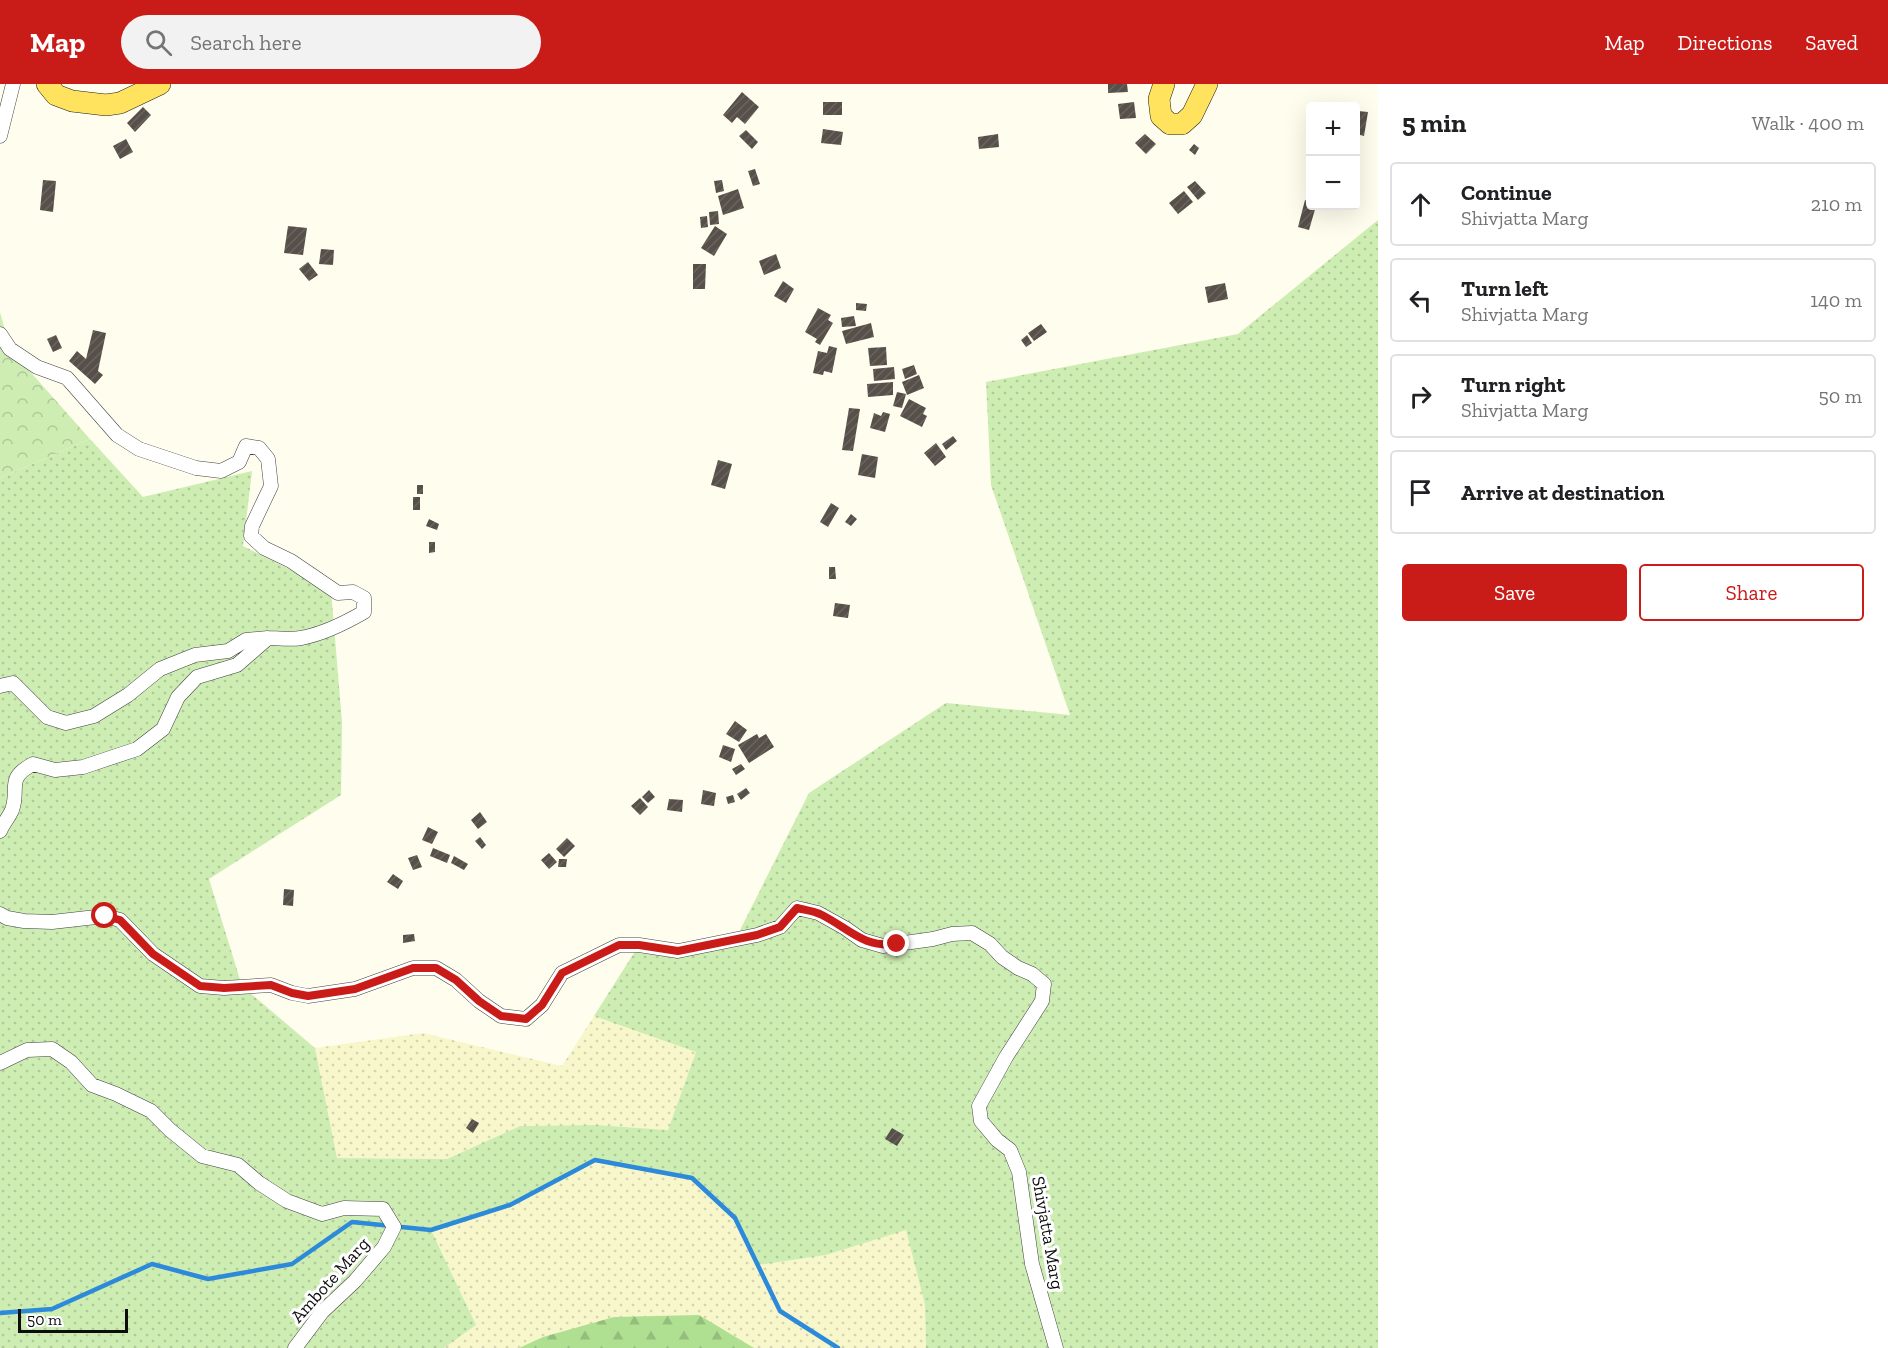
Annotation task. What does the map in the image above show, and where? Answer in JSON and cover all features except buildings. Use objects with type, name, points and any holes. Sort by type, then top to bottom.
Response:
[{"type":"main road","points":[[47,84],[56,95],[72,101],[106,105],[120,103],[160,84]]},
{"type":"main road","points":[[1164,84],[1160,99],[1161,116],[1170,124],[1182,124],[1191,115],[1207,84]]},
{"type":"street","points":[[0,136],[13,84]]},
{"type":"street","points":[[0,334],[10,349],[37,367],[67,378],[117,435],[139,449],[196,468],[221,471],[239,462],[246,446],[259,448],[268,459],[272,486],[252,526],[251,536],[264,548],[291,561],[338,592],[353,592],[364,597],[363,612],[334,627],[301,638],[246,639],[228,651],[195,655],[160,669],[128,695],[94,716],[66,723],[47,717],[13,683],[0,686]]},
{"type":"street","points":[[0,831],[13,808],[14,786],[20,771],[33,764],[55,770],[83,767],[137,749],[163,729],[178,697],[197,677],[237,665],[268,638]]},
{"type":"street","name":"Shivjatta Marg","points":[[0,914],[7,918],[24,921],[52,922],[105,916],[120,920],[153,954],[200,986],[224,988],[271,985],[308,996],[355,989],[413,968],[436,968],[456,980],[479,1001],[501,1016],[526,1019],[542,1005],[562,973],[619,945],[639,945],[678,951],[757,935],[780,927],[797,908],[818,913],[862,940],[883,946],[952,934],[972,933],[1044,984],[1042,1001],[1006,1057],[979,1106],[981,1121],[997,1140],[1010,1150],[1020,1172],[1032,1264],[1056,1348]]},
{"type":"street","name":"Ambote Marg","points":[[0,1063],[27,1050],[52,1049],[71,1062],[92,1084],[151,1111],[202,1156],[238,1165],[259,1183],[287,1201],[322,1214],[344,1208],[383,1209],[394,1227],[384,1247],[355,1281],[322,1312],[295,1348]]},
{"type":"green space","points":[[1378,220],[1378,1348],[926,1348],[925,1305],[906,1230],[826,1255],[758,1265],[735,1218],[693,1178],[595,1160],[510,1205],[431,1230],[476,1325],[444,1348],[0,1348],[0,478],[90,439],[143,497],[252,471],[243,546],[331,590],[342,722],[341,795],[209,879],[242,986],[315,1048],[337,1158],[447,1159],[520,1126],[597,1125],[668,1130],[696,1052],[594,1016],[639,945],[678,951],[736,938],[809,793],[946,703],[1070,715],[991,485],[986,382],[1238,334]]},
{"type":"green space","points":[[0,312],[10,349],[90,439],[0,478]]},
{"type":"green space","points":[[594,1016],[697,1051],[668,1130],[597,1125],[520,1126],[447,1159],[337,1158],[315,1048],[423,1033],[562,1066]]},
{"type":"green space","points":[[595,1160],[692,1178],[735,1218],[758,1265],[826,1255],[906,1229],[925,1305],[926,1348],[754,1348],[699,1316],[543,1337],[519,1348],[444,1348],[476,1325],[431,1230],[510,1205]]},
{"type":"green space","points":[[699,1315],[754,1348],[519,1348],[543,1337],[614,1317]]},
{"type":"waterway","points":[[0,1313],[52,1309],[152,1264],[208,1279],[292,1264],[352,1222],[431,1230],[510,1205],[595,1160],[692,1178],[735,1218],[780,1311],[838,1348]]},
{"type":"route","points":[[105,916],[120,920],[153,954],[200,986],[224,988],[271,985],[308,996],[355,989],[413,968],[436,968],[456,980],[479,1001],[501,1016],[526,1019],[542,1005],[562,973],[619,945],[639,945],[678,951],[757,935],[780,927],[797,908],[818,913],[862,940],[883,946],[897,944]]}]
